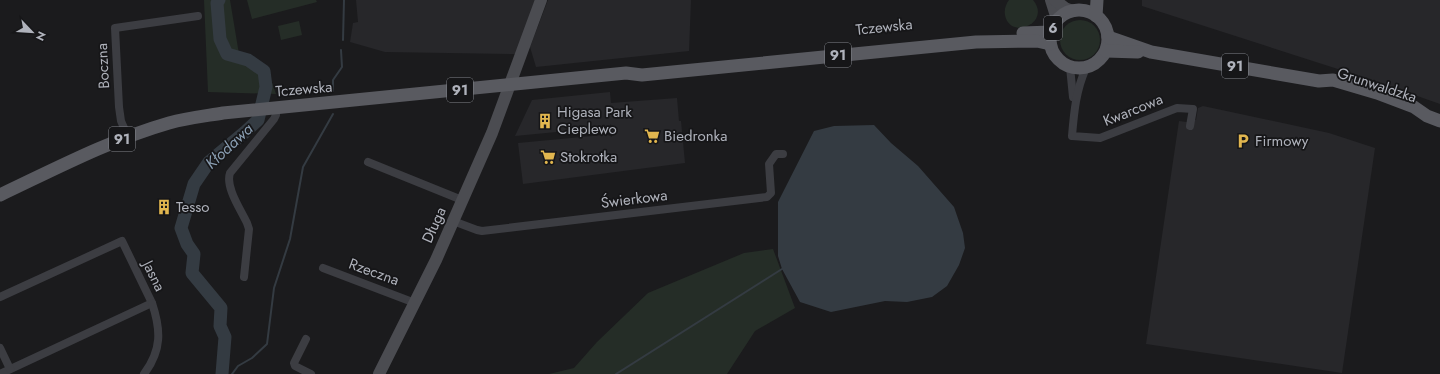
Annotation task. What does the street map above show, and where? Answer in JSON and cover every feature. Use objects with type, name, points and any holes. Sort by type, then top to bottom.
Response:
[{"type":"main road","points":[[1070,67],[1086,68],[1098,62],[1106,51],[1108,37],[1104,25],[1096,16],[1097,0]]},
{"type":"main road","name":"6","points":[[1070,67],[1063,64],[1053,52],[1052,33],[1063,15],[1081,7],[1096,16]]},
{"type":"main road","name":"Tczewska","points":[[0,195],[104,146],[170,123],[195,117],[626,73],[642,68],[950,37],[1052,33]]},
{"type":"main road","name":"Grunwaldzka","points":[[1108,37],[1151,52]]},
{"type":"main road","name":"Grunwaldzka","points":[[1106,51],[1151,52],[1319,81],[1331,87],[1440,121]]},
{"type":"street","name":"Długa","points":[[380,374],[454,221],[492,133],[541,0]]},
{"type":"street","points":[[1050,0],[1056,16],[1052,33]]},
{"type":"street","points":[[1055,0],[1065,8],[1081,7]]},
{"type":"street","name":"Boczna","points":[[128,137],[121,121],[119,107],[115,28],[198,16]]},
{"type":"street","name":"Kwarcowa","points":[[1070,67],[1074,106],[1072,136],[1100,138],[1177,108],[1192,109],[1190,126]]},
{"type":"street","name":"Kwarcowa","points":[[1074,106],[1081,78],[1086,68]]},
{"type":"street","points":[[244,277],[249,229],[230,187],[229,177],[230,173],[274,119],[276,115],[272,108]]},
{"type":"street","name":"Świerkowa","points":[[454,221],[482,231],[768,197],[771,193],[769,164],[776,154],[783,154]]},
{"type":"street","points":[[368,162],[462,200]]},
{"type":"street","name":"Jasna","points":[[0,296],[122,240],[152,303],[0,374]]},
{"type":"street","name":"Rzeczna","points":[[323,268],[415,303]]},
{"type":"street","points":[[144,374],[159,342],[158,322],[152,303]]},
{"type":"street","points":[[306,339],[294,363],[295,366],[311,374]]},
{"type":"street","points":[[0,348],[10,369]]},
{"type":"shaded area","points":[[204,0],[230,0],[240,60],[266,65],[276,94],[208,92]]},
{"type":"shaded area","points":[[247,0],[316,0],[317,2],[252,19]]},
{"type":"shaded area","points":[[356,0],[535,0],[516,54],[385,52],[350,42],[353,23],[358,22]]},
{"type":"shaded area","points":[[548,0],[691,0],[689,51],[536,67],[530,47]]},
{"type":"shaded area","points":[[1009,0],[1033,0],[1037,8],[1037,16],[1034,22],[1021,28],[1014,27],[1008,23],[1005,11]]},
{"type":"shaded area","points":[[1142,0],[1440,0],[1440,104],[1372,80],[1142,6]]},
{"type":"shaded area","points":[[1084,20],[1091,23],[1097,29],[1100,40],[1099,48],[1091,57],[1084,60],[1076,60],[1069,57],[1061,48],[1060,36],[1063,29],[1072,21]]},
{"type":"shaded area","points":[[299,21],[302,35],[281,40],[278,26]]},
{"type":"shaded area","points":[[610,92],[611,103],[677,98],[685,163],[523,184],[518,143],[603,135],[612,137],[611,124],[608,127],[515,136],[532,100]]},
{"type":"shaded area","points":[[1203,106],[1329,133],[1375,148],[1342,373],[1146,344],[1179,121],[1194,123],[1198,108]]},
{"type":"shaded area","points":[[874,125],[891,143],[918,166],[954,207],[963,233],[965,248],[959,265],[947,286],[932,297],[907,302],[885,301],[831,312],[800,302],[782,269],[778,256],[778,202],[814,131],[834,126]]},
{"type":"shaded area","points":[[773,249],[795,308],[755,331],[727,374],[549,374],[574,368],[597,342],[648,293],[744,253]]},
{"type":"waterway","name":"Kłodawa","points":[[219,0],[217,3],[220,39],[227,54],[248,60],[264,71],[266,87],[258,120],[209,162],[194,184],[181,228],[187,244],[194,254],[192,273],[221,308],[220,326],[225,337],[222,374]]},
{"type":"waterway","name":"Kłodawa","points":[[343,40],[344,0]]},
{"type":"waterway","name":"Kłodawa","points":[[333,91],[333,80],[342,67],[341,50]]},
{"type":"waterway","name":"Kłodawa","points":[[232,374],[238,366],[252,358],[267,344],[274,288],[290,239],[303,167],[333,114]]},
{"type":"waterway","points":[[616,374],[782,269]]},
{"type":"place","name":"Higasa Park Cieplewo","points":[[545,121]]},
{"type":"place","name":"Biedronka","points":[[652,136]]},
{"type":"place","name":"Firmowy","points":[[1243,141]]},
{"type":"place","name":"Stokrotka","points":[[548,157]]},
{"type":"place","name":"Tesso","points":[[164,207]]}]
